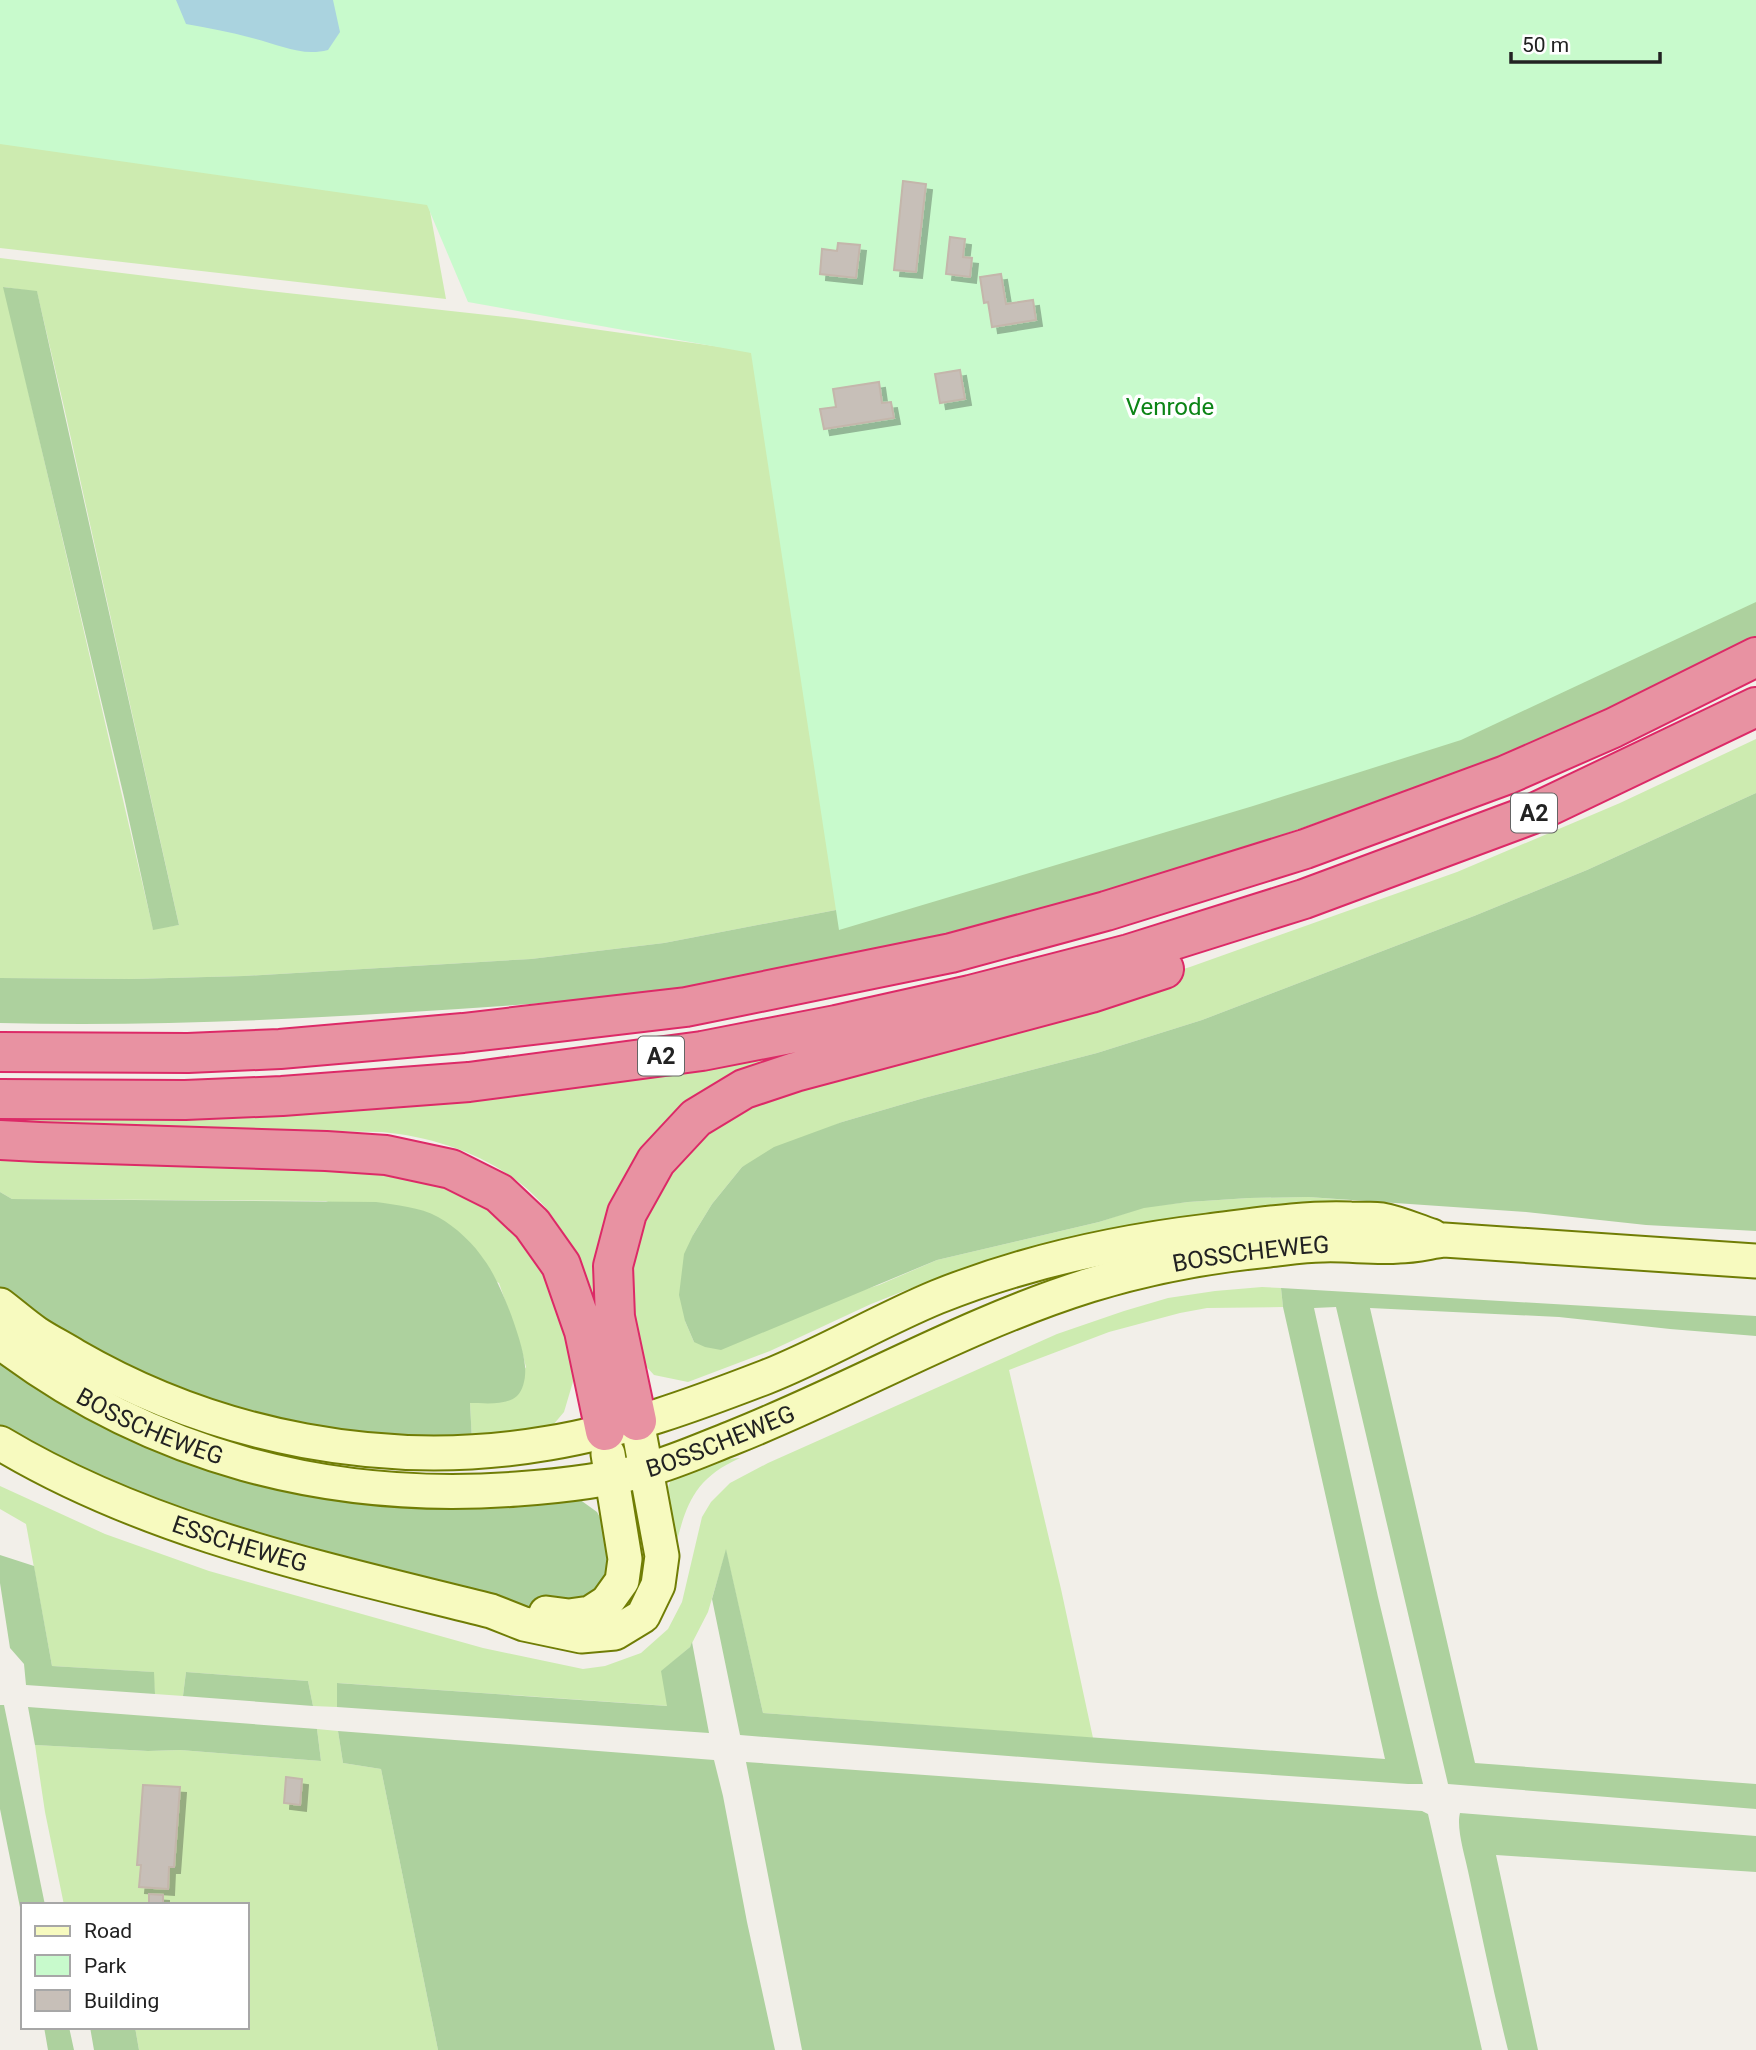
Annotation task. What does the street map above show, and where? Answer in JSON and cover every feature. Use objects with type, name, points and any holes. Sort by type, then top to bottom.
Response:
[{"type":"highway","name":"A2","points":[[0,1052],[188,1053],[280,1049],[463,1033],[686,1007],[951,953],[1106,911],[1330,840],[1506,775],[1613,728],[1756,657]]},
{"type":"highway","name":"A2","points":[[0,1100],[172,1100],[282,1096],[469,1082],[702,1051],[836,1025],[970,995],[1129,954],[1304,899],[1530,815],[1756,707]]},
{"type":"highway","name":"A2","points":[[621,1426],[613,1266],[626,1213],[656,1161],[696,1118],[744,1089],[796,1072],[1091,993],[1228,948],[1304,899]]},
{"type":"highway","points":[[0,1140],[326,1151],[386,1155],[451,1169],[499,1193],[532,1224],[561,1265],[621,1426]]},
{"type":"main road","name":"BOSSCHEWEG","points":[[0,1305],[37,1333],[104,1373],[172,1403],[265,1433],[348,1449],[415,1453],[489,1451],[548,1443],[621,1426],[701,1401],[770,1375],[938,1297],[1007,1273],[1079,1253],[1147,1238],[1323,1218],[1382,1220],[1444,1240]]},
{"type":"main road","name":"BOSSCHEWEG","points":[[0,1342],[89,1401],[160,1435],[215,1456],[314,1481],[406,1491],[478,1492],[553,1486],[646,1470],[783,1418],[946,1341],[1032,1305],[1092,1285],[1171,1264],[1231,1254],[1322,1245],[1399,1246],[1444,1240],[1756,1261]]},
{"type":"main road","name":"ESSCHEWEG","points":[[0,1443],[108,1499],[225,1541],[491,1611],[524,1625],[581,1636],[615,1633],[643,1616],[658,1585],[662,1556],[646,1470],[621,1426]]},
{"type":"main road","name":"ESSCHEWEG","points":[[491,1611],[528,1611],[569,1616],[590,1613],[607,1602],[622,1581],[625,1559],[612,1476],[621,1426]]},
{"type":"green space","name":"Venrode","points":[[0,0],[1756,0],[1756,602],[1461,740],[1253,806],[839,930],[751,353],[468,302],[427,205],[0,144]]},
{"type":"green space","points":[[0,141],[427,195],[446,299],[0,248]]},
{"type":"green space","points":[[0,258],[515,318],[786,356],[862,905],[664,943],[531,959],[244,976],[0,978]],"holes":[[[4,287],[37,292],[64,407],[179,925],[153,929]]]},
{"type":"green space","points":[[3,287],[37,291],[179,925],[153,930]]},
{"type":"green space","points":[[1756,458],[1756,638],[1605,712],[1427,786],[1192,866],[1084,898],[869,953],[686,987],[575,1001],[359,1015],[144,1024],[0,1023],[0,978],[244,976],[531,959],[664,943],[862,905]]},
{"type":"green space","points":[[1756,739],[1756,793],[1587,870],[1202,1020],[1097,1053],[842,1122],[742,1167],[712,1204],[693,1235],[685,1321],[694,1342],[879,1285],[937,1260],[1099,1222],[1144,1207],[1249,1198],[1308,1197],[1349,1200],[1193,1221],[1044,1250],[919,1285],[770,1351],[688,1382],[654,1375],[644,1364],[630,1328],[629,1255],[668,1166],[743,1103],[1190,967],[1457,872],[1620,803]]},
{"type":"green space","points":[[1756,793],[1756,1231],[1646,1225],[1526,1212],[1308,1197],[1188,1202],[1144,1208],[1099,1222],[937,1260],[721,1350],[694,1342],[685,1321],[679,1295],[684,1254],[712,1204],[742,1167],[774,1147],[842,1122],[1097,1053],[1202,1020],[1587,870]]},
{"type":"green space","points":[[889,1032],[685,1114],[602,1324],[582,1271],[555,1220],[521,1184],[479,1158],[455,1148],[407,1135],[382,1132],[106,1128],[0,1123],[0,1116]]},
{"type":"green space","points":[[0,1144],[373,1155],[487,1196],[544,1270],[567,1334],[575,1375],[564,1412],[548,1431],[472,1441],[470,1403],[504,1402],[526,1367],[499,1283],[326,1201],[12,1199],[0,1192]]},
{"type":"green space","points":[[0,1192],[12,1199],[376,1202],[424,1211],[445,1221],[464,1236],[491,1270],[504,1296],[520,1342],[525,1366],[523,1386],[517,1396],[507,1401],[470,1403],[472,1441],[339,1438],[170,1394],[0,1298]]},
{"type":"green space","points":[[1262,1287],[1281,1288],[1283,1307],[1207,1308],[1180,1313],[1109,1332],[1009,1370],[1093,1738],[763,1713],[726,1551],[708,1612],[690,1647],[662,1671],[668,1706],[338,1683],[337,1707],[313,1706],[308,1681],[186,1672],[183,1696],[155,1694],[153,1672],[52,1666],[26,1524],[0,1509],[0,1486],[105,1534],[209,1571],[483,1648],[583,1669],[605,1666],[641,1653],[668,1629],[682,1602],[702,1517],[711,1502],[730,1483],[768,1463],[1057,1334],[1168,1298]]},
{"type":"green space","points":[[1281,1288],[1756,1316],[1756,1336],[1559,1317],[1370,1308],[1475,1763],[1756,1784],[1756,1809],[1448,1784],[1336,1307],[1314,1308],[1378,1597],[1423,1784],[1098,1763],[740,1735],[712,1599],[726,1549],[763,1713],[1385,1759],[1283,1307]]},
{"type":"green space","points":[[0,1352],[217,1465],[579,1499],[597,1512],[607,1530],[618,1570],[607,1597],[534,1610],[175,1514],[0,1429]]},
{"type":"green space","points":[[740,1458],[712,1475],[694,1495],[683,1520],[674,1552],[666,1492],[671,1480],[712,1460]]},
{"type":"green space","points":[[0,1555],[34,1566],[52,1666],[154,1672],[155,1694],[26,1685],[24,1664],[10,1648],[0,1583]]},
{"type":"green space","points":[[692,1642],[709,1733],[337,1707],[337,1683],[667,1706],[661,1671],[690,1647]]},
{"type":"green space","points":[[186,1672],[308,1681],[313,1706],[183,1696]]},
{"type":"green space","points":[[0,1705],[4,1705],[45,1903],[21,1903],[21,1912],[0,1809]]},
{"type":"green space","points":[[28,1707],[317,1729],[321,1761],[180,1750],[148,1751],[35,1745]]},
{"type":"green space","points":[[317,1729],[338,1731],[343,1763],[381,1769],[438,2050],[139,2050],[135,2029],[248,2029],[248,1903],[64,1903],[35,1745],[148,1751],[180,1750],[321,1761]]},
{"type":"green space","points":[[338,1731],[714,1760],[775,2050],[438,2050],[381,1769],[343,1763]]},
{"type":"green space","points":[[746,1762],[1422,1811],[1428,1814],[1482,2050],[802,2050]]},
{"type":"green space","points":[[1460,1813],[1756,1836],[1756,1872],[1496,1855],[1538,2050],[1508,2050],[1461,1842]]},
{"type":"green space","points":[[44,2029],[69,2029],[74,2050],[48,2050]]},
{"type":"green space","points":[[90,2029],[135,2029],[139,2050],[94,2050]]},
{"type":"water","points":[[176,0],[333,0],[340,32],[328,50],[299,51],[186,24]]},
{"type":"building","points":[[903,181],[926,184],[916,272],[894,270]]},
{"type":"building","points":[[950,237],[965,239],[963,257],[972,258],[970,277],[946,274]]},
{"type":"building","points":[[838,243],[860,245],[856,278],[820,274],[822,249],[837,251]]},
{"type":"building","points":[[1001,274],[1006,304],[1033,300],[1036,320],[992,327],[988,302],[984,303],[980,277]]},
{"type":"building","points":[[960,370],[965,399],[940,403],[935,374]]},
{"type":"building","points":[[879,382],[882,403],[891,402],[894,418],[824,429],[820,409],[836,407],[833,389]]},
{"type":"building","points":[[286,1777],[302,1779],[300,1805],[284,1803]]},
{"type":"building","points":[[143,1785],[180,1787],[174,1867],[169,1867],[168,1889],[139,1887],[141,1865],[137,1865]]},
{"type":"building","points":[[149,1894],[163,1895],[163,1903],[149,1903]]}]
